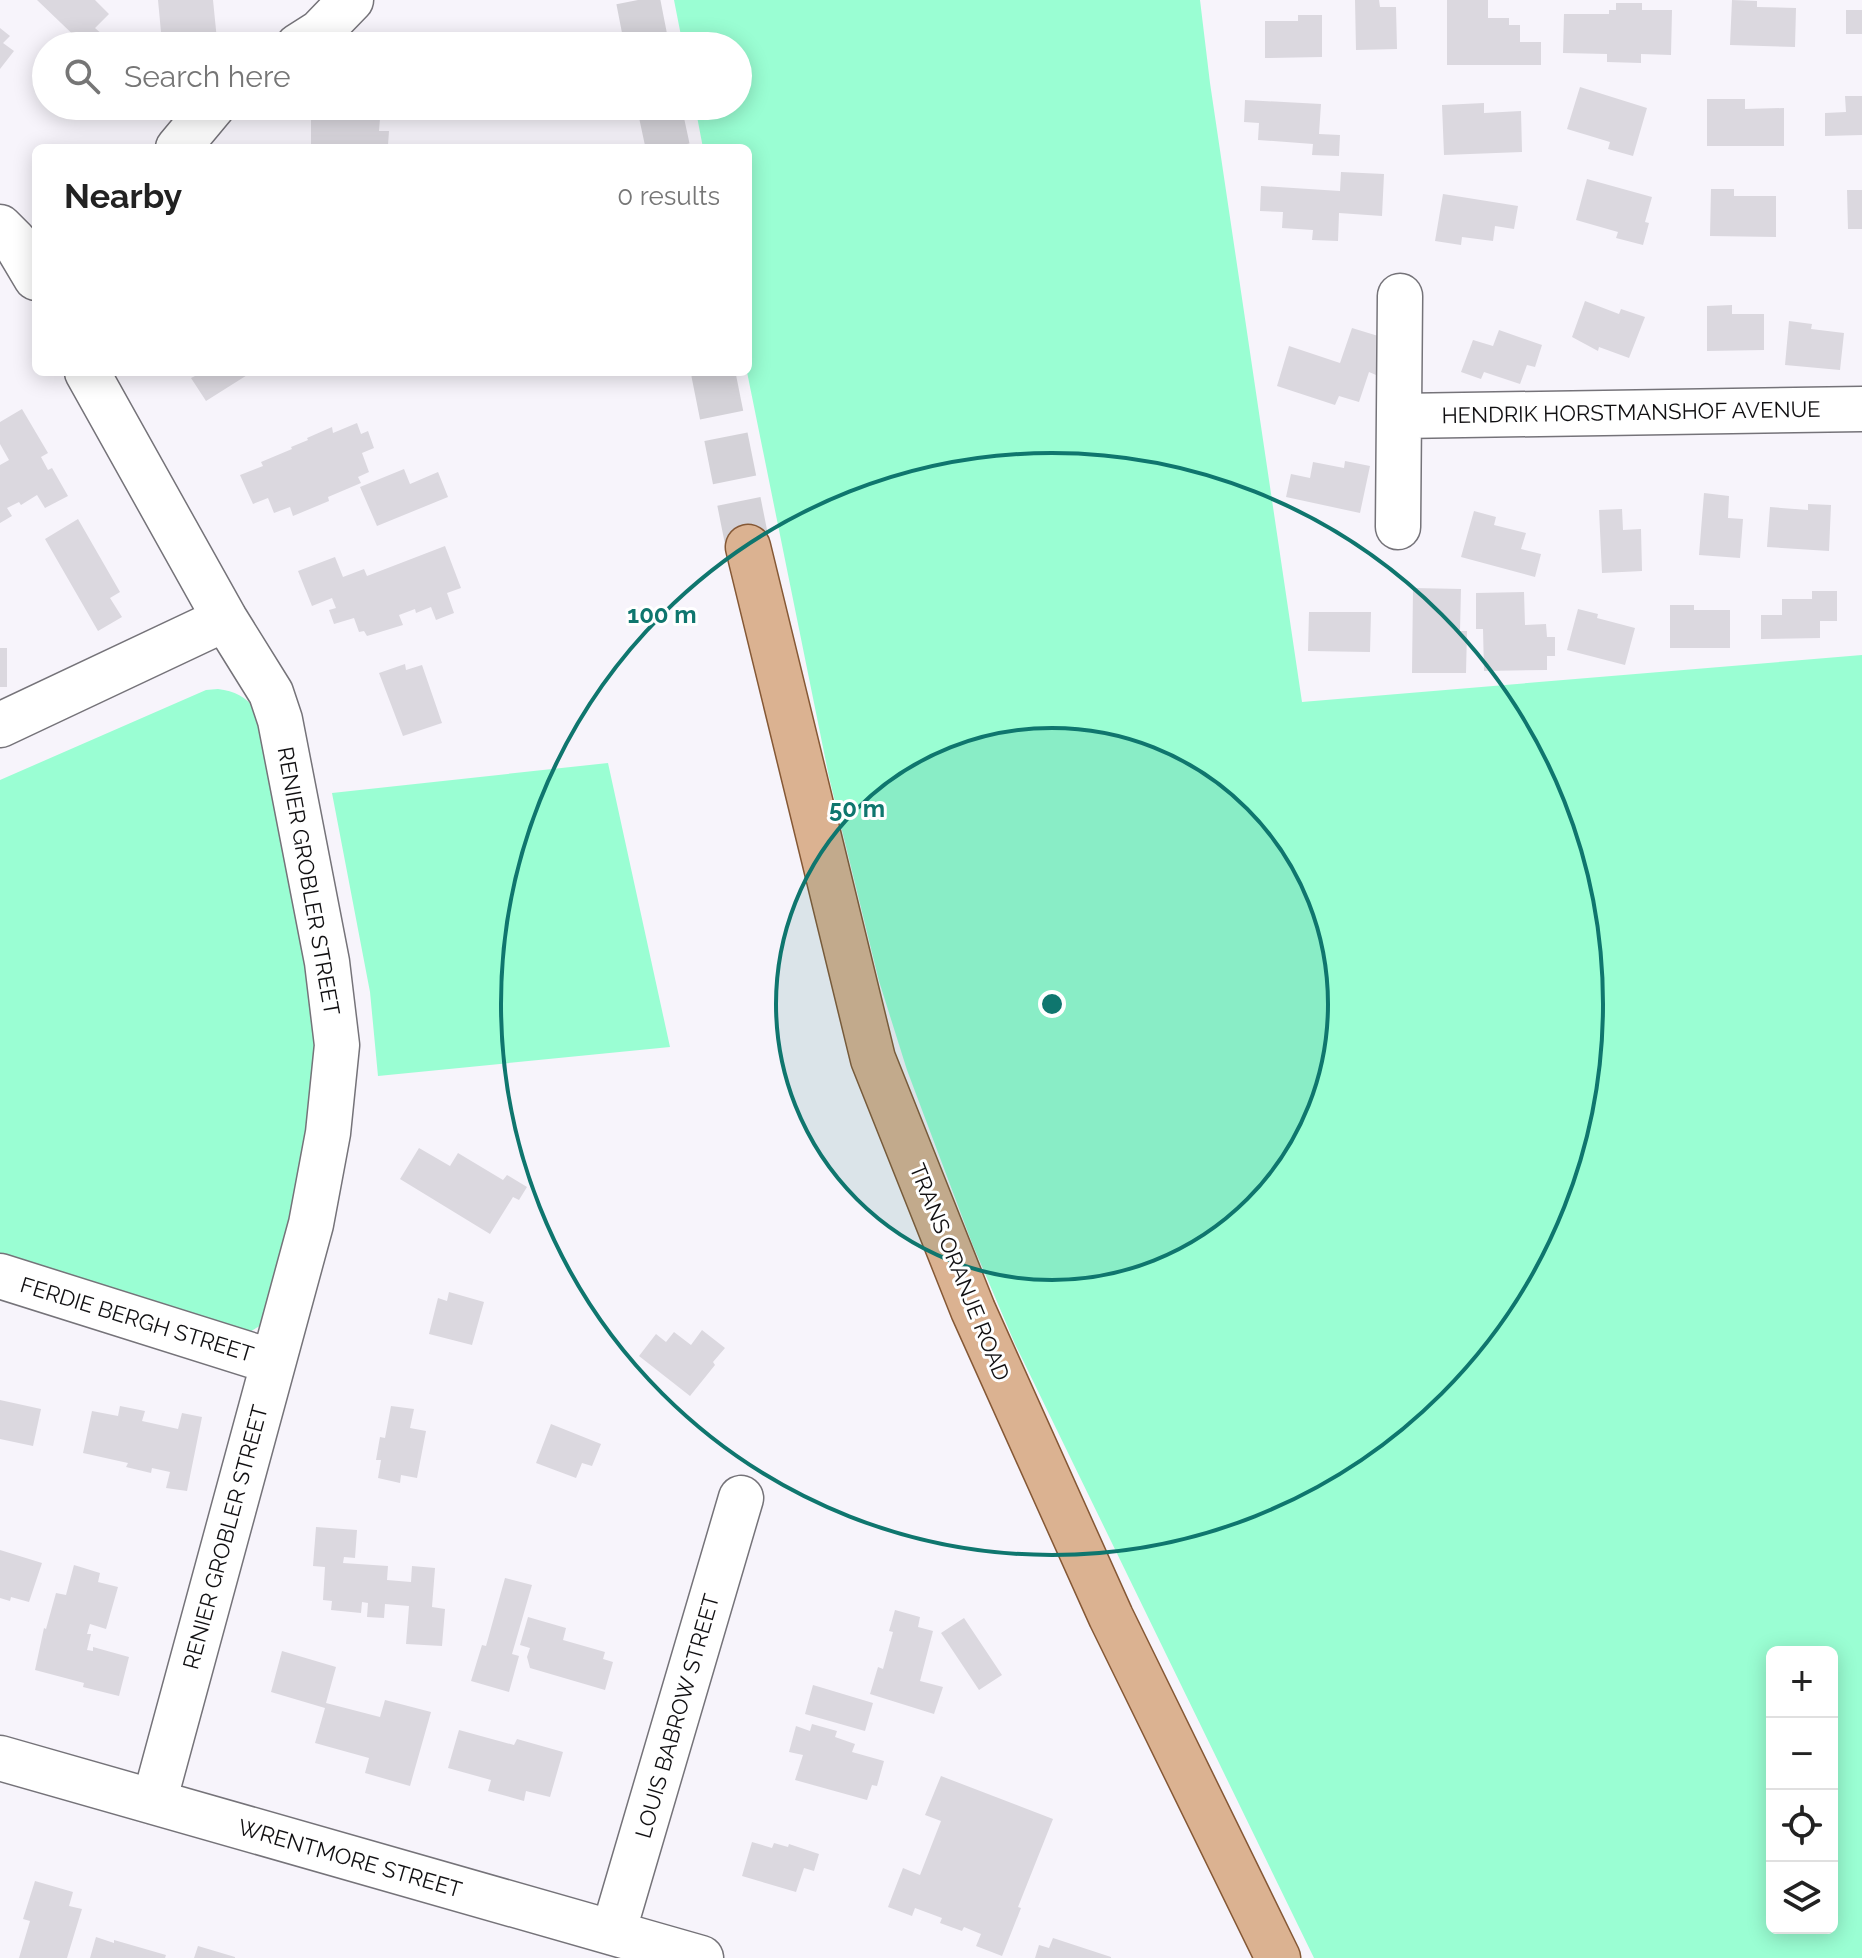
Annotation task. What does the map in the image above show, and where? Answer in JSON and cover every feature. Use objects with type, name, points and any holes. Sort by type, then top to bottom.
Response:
[{"type":"main road","name":"TRANS ORANJE ROAD","points":[[748,547],[873,1059],[993,1354],[1111,1617],[1278,1958]]},
{"type":"street","points":[[320,32],[351,0]]},
{"type":"street","points":[[0,227],[14,241],[32,271]]},
{"type":"street","points":[[1398,527],[1400,296]]},
{"type":"street","name":"RENIER GROBLER STREET","points":[[89,376],[225,619],[271,693],[280,720],[327,962],[337,1045],[328,1133],[311,1224],[154,1802]]},
{"type":"street","name":"HENDRIK HORSTMANSHOF AVENUE","points":[[1401,416],[1862,409]]},
{"type":"street","points":[[0,725],[225,619]]},
{"type":"street","name":"FERDIE BERGH STREET","points":[[0,1276],[273,1362]]},
{"type":"street","name":"LOUIS BABROW STREET","points":[[613,1933],[741,1498]]},
{"type":"street","name":"WRENTMORE STREET","points":[[0,1758],[701,1958]]},
{"type":"green space","points":[[674,0],[1200,0],[1302,702],[1862,655],[1862,1958],[1314,1958],[1015,1344],[972,1243],[907,1070],[879,981],[829,777],[748,376],[752,376],[752,144],[702,144],[698,120],[752,120],[752,32],[680,32]]},
{"type":"green space","points":[[218,689],[242,697],[260,714],[316,1004],[321,1091],[265,1323],[244,1335],[0,1262],[0,780],[206,690]]},
{"type":"green space","points":[[608,763],[670,1047],[378,1076],[370,992],[332,793]]},
{"type":"building","points":[[37,0],[95,0],[109,14],[95,28],[100,32],[70,32]]},
{"type":"building","points":[[158,0],[213,0],[216,32],[161,32]]},
{"type":"building","points":[[1355,0],[1379,0],[1380,7],[1396,7],[1397,49],[1356,50]]},
{"type":"building","points":[[1447,0],[1488,0],[1488,18],[1509,18],[1509,25],[1520,25],[1520,42],[1541,42],[1541,65],[1447,65]]},
{"type":"building","points":[[1732,0],[1757,1],[1757,7],[1796,8],[1795,47],[1730,45]]},
{"type":"building","points":[[1616,3],[1642,3],[1642,10],[1672,10],[1671,55],[1641,54],[1641,63],[1607,62],[1607,54],[1563,53],[1564,14],[1609,14],[1609,10],[1616,10]]},
{"type":"building","points":[[1846,10],[1862,10],[1862,34],[1846,34]]},
{"type":"building","points":[[1298,15],[1322,15],[1322,57],[1265,58],[1265,21],[1298,21]]},
{"type":"building","points":[[0,28],[10,36],[3,43],[14,51],[0,69]]},
{"type":"building","points":[[1580,87],[1647,108],[1633,156],[1608,149],[1610,142],[1567,129]]},
{"type":"building","points":[[1845,96],[1862,96],[1862,135],[1825,136],[1825,113],[1846,112]]},
{"type":"building","points":[[1707,99],[1745,99],[1745,109],[1784,108],[1784,146],[1707,146]]},
{"type":"building","points":[[1245,100],[1321,104],[1319,134],[1340,135],[1339,156],[1312,155],[1313,144],[1258,140],[1259,123],[1244,122]]},
{"type":"building","points":[[1484,103],[1484,113],[1521,111],[1522,152],[1444,155],[1442,105]]},
{"type":"building","points":[[311,120],[380,120],[379,131],[389,131],[388,144],[311,144]]},
{"type":"building","points":[[1341,172],[1384,174],[1382,216],[1339,213],[1338,241],[1312,240],[1313,230],[1282,228],[1283,212],[1260,211],[1261,186],[1340,191]]},
{"type":"building","points":[[1587,179],[1652,197],[1643,245],[1616,238],[1618,232],[1576,220]]},
{"type":"building","points":[[1711,189],[1734,189],[1734,196],[1776,196],[1776,237],[1710,236]]},
{"type":"building","points":[[1847,190],[1862,190],[1862,229],[1848,229]]},
{"type":"building","points":[[1443,194],[1518,206],[1514,229],[1495,226],[1493,241],[1462,237],[1461,245],[1435,241]]},
{"type":"building","points":[[1585,301],[1619,314],[1621,309],[1645,317],[1629,358],[1599,347],[1598,351],[1572,337]]},
{"type":"building","points":[[1732,305],[1732,314],[1764,314],[1764,350],[1707,351],[1707,306]]},
{"type":"building","points":[[1789,321],[1812,324],[1811,329],[1844,333],[1840,370],[1785,365]]},
{"type":"building","points":[[1352,328],[1388,339],[1376,375],[1369,372],[1359,402],[1339,396],[1335,405],[1277,386],[1289,346],[1340,363]]},
{"type":"building","points":[[1499,330],[1542,345],[1535,367],[1527,365],[1520,384],[1484,372],[1481,379],[1461,372],[1473,340],[1493,346]]},
{"type":"building","points":[[195,376],[246,376],[206,401],[191,378]]},
{"type":"building","points":[[22,409],[48,453],[41,457],[48,470],[52,468],[68,496],[45,508],[37,495],[21,505],[19,502],[7,508],[12,516],[0,523],[0,465],[9,460],[0,444],[0,422]]},
{"type":"building","points":[[357,423],[361,434],[368,431],[374,448],[362,453],[369,472],[358,477],[361,483],[293,516],[290,507],[274,513],[268,498],[253,504],[240,475],[263,466],[261,462],[292,449],[307,438],[332,427],[333,433]]},
{"type":"building","points":[[1345,461],[1370,466],[1360,513],[1286,497],[1291,474],[1310,478],[1313,462],[1344,468]]},
{"type":"building","points":[[404,469],[410,484],[438,472],[448,497],[377,526],[360,487]]},
{"type":"building","points":[[1704,493],[1729,496],[1728,518],[1743,519],[1740,558],[1699,555]]},
{"type":"building","points":[[1808,504],[1831,505],[1829,551],[1767,547],[1770,507],[1808,510]]},
{"type":"building","points":[[1622,509],[1623,530],[1641,529],[1642,571],[1602,573],[1599,510]]},
{"type":"building","points":[[1474,511],[1496,517],[1494,525],[1526,533],[1521,549],[1541,554],[1535,577],[1461,557]]},
{"type":"building","points":[[78,519],[120,592],[110,598],[122,617],[98,631],[45,539]]},
{"type":"building","points":[[445,546],[461,588],[447,593],[454,613],[436,620],[431,607],[416,613],[415,609],[399,615],[403,625],[367,636],[364,631],[359,632],[354,618],[334,624],[329,610],[336,608],[332,598],[312,606],[298,571],[335,557],[343,577],[364,569],[367,576]]},
{"type":"building","points":[[1413,588],[1461,589],[1460,631],[1467,631],[1466,673],[1412,673]]},
{"type":"building","points":[[1812,591],[1837,591],[1837,621],[1820,621],[1820,638],[1761,639],[1761,615],[1782,615],[1782,599],[1812,599]]},
{"type":"building","points":[[1524,592],[1525,625],[1546,624],[1547,637],[1555,637],[1555,656],[1547,656],[1547,670],[1484,671],[1483,629],[1476,629],[1476,593]]},
{"type":"building","points":[[1670,605],[1694,605],[1694,610],[1730,610],[1730,648],[1670,648]]},
{"type":"building","points":[[1578,609],[1598,614],[1597,618],[1635,628],[1625,665],[1567,650]]},
{"type":"building","points":[[1309,612],[1371,612],[1370,652],[1308,651]]},
{"type":"building","points":[[0,648],[7,648],[7,687],[0,687]]},
{"type":"building","points":[[405,664],[406,670],[422,665],[442,723],[403,736],[379,673]]},
{"type":"building","points":[[419,1148],[450,1166],[458,1153],[503,1180],[507,1175],[527,1187],[519,1200],[513,1197],[490,1234],[400,1179]]},
{"type":"building","points":[[449,1292],[484,1302],[472,1345],[429,1334],[438,1298],[447,1301]]},
{"type":"building","points":[[702,1330],[725,1348],[690,1396],[639,1356],[656,1334],[666,1342],[674,1332],[691,1345]]},
{"type":"building","points":[[0,1400],[41,1409],[33,1446],[0,1439]]},
{"type":"building","points":[[120,1406],[145,1411],[142,1421],[178,1429],[182,1413],[202,1417],[187,1491],[166,1488],[170,1472],[152,1468],[151,1473],[126,1467],[128,1463],[83,1453],[92,1411],[118,1416]]},
{"type":"building","points":[[391,1406],[414,1409],[410,1428],[426,1431],[417,1478],[401,1475],[400,1483],[378,1478],[381,1460],[376,1460],[380,1437],[385,1438]]},
{"type":"building","points":[[551,1424],[601,1444],[592,1466],[582,1463],[576,1478],[536,1463]]},
{"type":"building","points":[[316,1527],[357,1530],[355,1558],[344,1557],[343,1563],[388,1566],[387,1580],[411,1582],[412,1566],[435,1568],[432,1607],[445,1609],[442,1646],[406,1644],[409,1606],[385,1604],[384,1618],[367,1617],[368,1603],[362,1602],[361,1613],[331,1610],[332,1601],[323,1600],[325,1567],[313,1566]]},
{"type":"building","points":[[0,1550],[42,1563],[29,1602],[11,1597],[10,1601],[0,1598]]},
{"type":"building","points":[[74,1565],[100,1573],[98,1582],[118,1587],[106,1629],[90,1624],[87,1650],[93,1651],[93,1647],[129,1657],[119,1696],[35,1670],[56,1593],[66,1595]]},
{"type":"building","points":[[505,1578],[532,1585],[512,1654],[519,1656],[509,1692],[471,1681],[482,1645],[486,1646]]},
{"type":"building","points":[[895,1610],[920,1617],[918,1627],[933,1631],[920,1681],[943,1687],[934,1714],[870,1694],[878,1667],[883,1669],[893,1632],[889,1631]]},
{"type":"building","points":[[528,1617],[566,1628],[563,1640],[605,1652],[603,1659],[613,1662],[605,1690],[530,1668],[527,1657],[530,1648],[520,1645]]},
{"type":"building","points":[[964,1618],[1002,1675],[979,1690],[941,1633]]},
{"type":"building","points":[[282,1651],[336,1667],[326,1703],[380,1717],[385,1700],[431,1712],[410,1786],[365,1773],[369,1758],[315,1743],[325,1708],[271,1692]]},
{"type":"building","points":[[813,1685],[873,1703],[865,1731],[805,1714]]},
{"type":"building","points":[[812,1724],[837,1731],[835,1737],[855,1744],[852,1752],[884,1761],[877,1786],[872,1785],[867,1800],[795,1780],[803,1755],[789,1752],[796,1726],[810,1731]]},
{"type":"building","points":[[459,1730],[514,1745],[517,1739],[563,1752],[550,1797],[526,1791],[524,1801],[488,1791],[491,1780],[448,1768]]},
{"type":"building","points":[[941,1776],[1053,1819],[1002,1956],[976,1946],[981,1934],[940,1923],[942,1918],[915,1908],[912,1916],[888,1907],[903,1868],[920,1875],[941,1821],[925,1815]]},
{"type":"building","points":[[752,1842],[772,1848],[774,1843],[788,1847],[789,1844],[819,1854],[814,1871],[804,1868],[796,1892],[742,1876]]},
{"type":"building","points":[[35,1881],[73,1892],[69,1906],[82,1909],[67,1958],[19,1958],[30,1921],[23,1919]]},
{"type":"building","points":[[96,1937],[166,1955],[165,1958],[90,1958]]},
{"type":"building","points":[[1053,1938],[1111,1958],[1035,1958],[1039,1945],[1049,1948]]},
{"type":"building","points":[[198,1946],[235,1957],[235,1958],[194,1958]]},
{"type":"tunnel","points":[[638,0],[644,32]]},
{"type":"tunnel","points":[[662,120],[667,144]]},
{"type":"tunnel","points":[[714,376],[748,547]]}]
